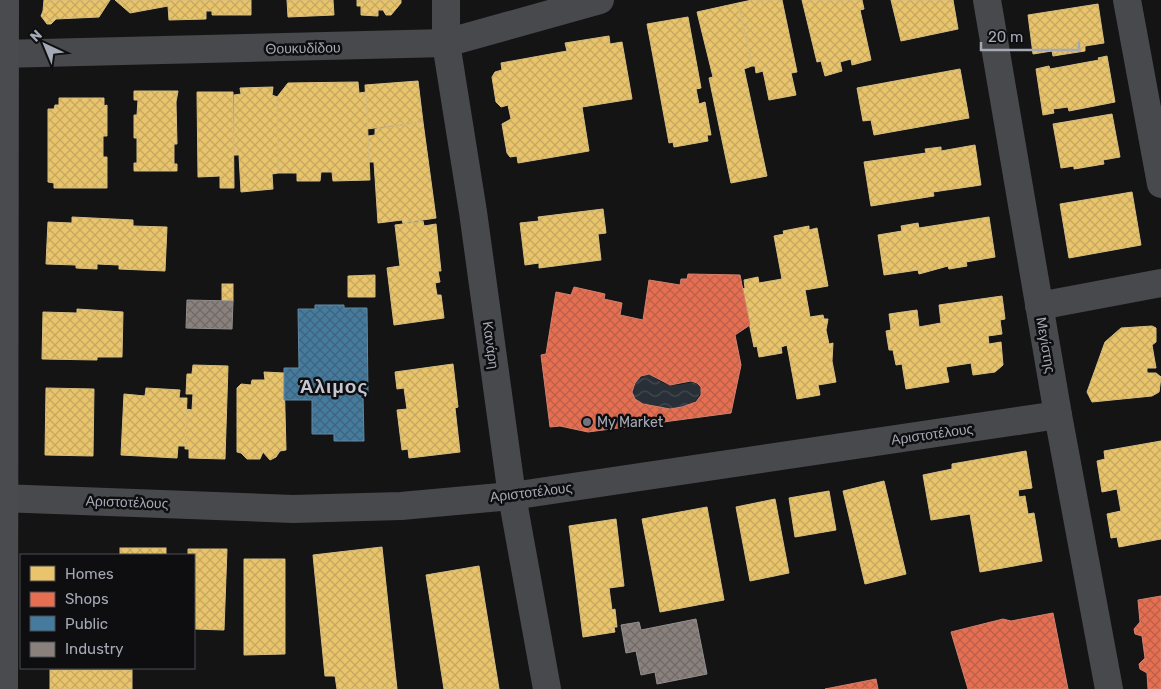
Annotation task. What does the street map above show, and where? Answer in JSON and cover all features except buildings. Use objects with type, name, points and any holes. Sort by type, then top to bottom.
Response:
[{"type":"main road","points":[[4,689],[2,498],[3,54],[5,0]]},
{"type":"street","name":"Κανάρη","points":[[446,0],[446,43],[471,203],[512,496],[547,689]]},
{"type":"street","name":"Θουκυδίδου","points":[[3,54],[446,43],[600,0]]},
{"type":"street","name":"Μεγίστης","points":[[987,0],[1058,415],[1110,689]]},
{"type":"street","points":[[1127,0],[1161,184]]},
{"type":"street","points":[[1039,306],[1161,283]]},
{"type":"street","name":"Αριστοτέλους","points":[[2,498],[293,508],[402,506],[512,496],[1058,415]]},
{"type":"water","points":[[649,374],[659,381],[668,384],[675,385],[690,382],[697,384],[701,387],[698,397],[692,404],[674,409],[643,403],[635,399],[633,391],[635,383]]},
{"type":"place","name":"My Market","points":[[587,422]]},
{"type":"district","name":"Άλιμος","points":[[334,386]]}]
